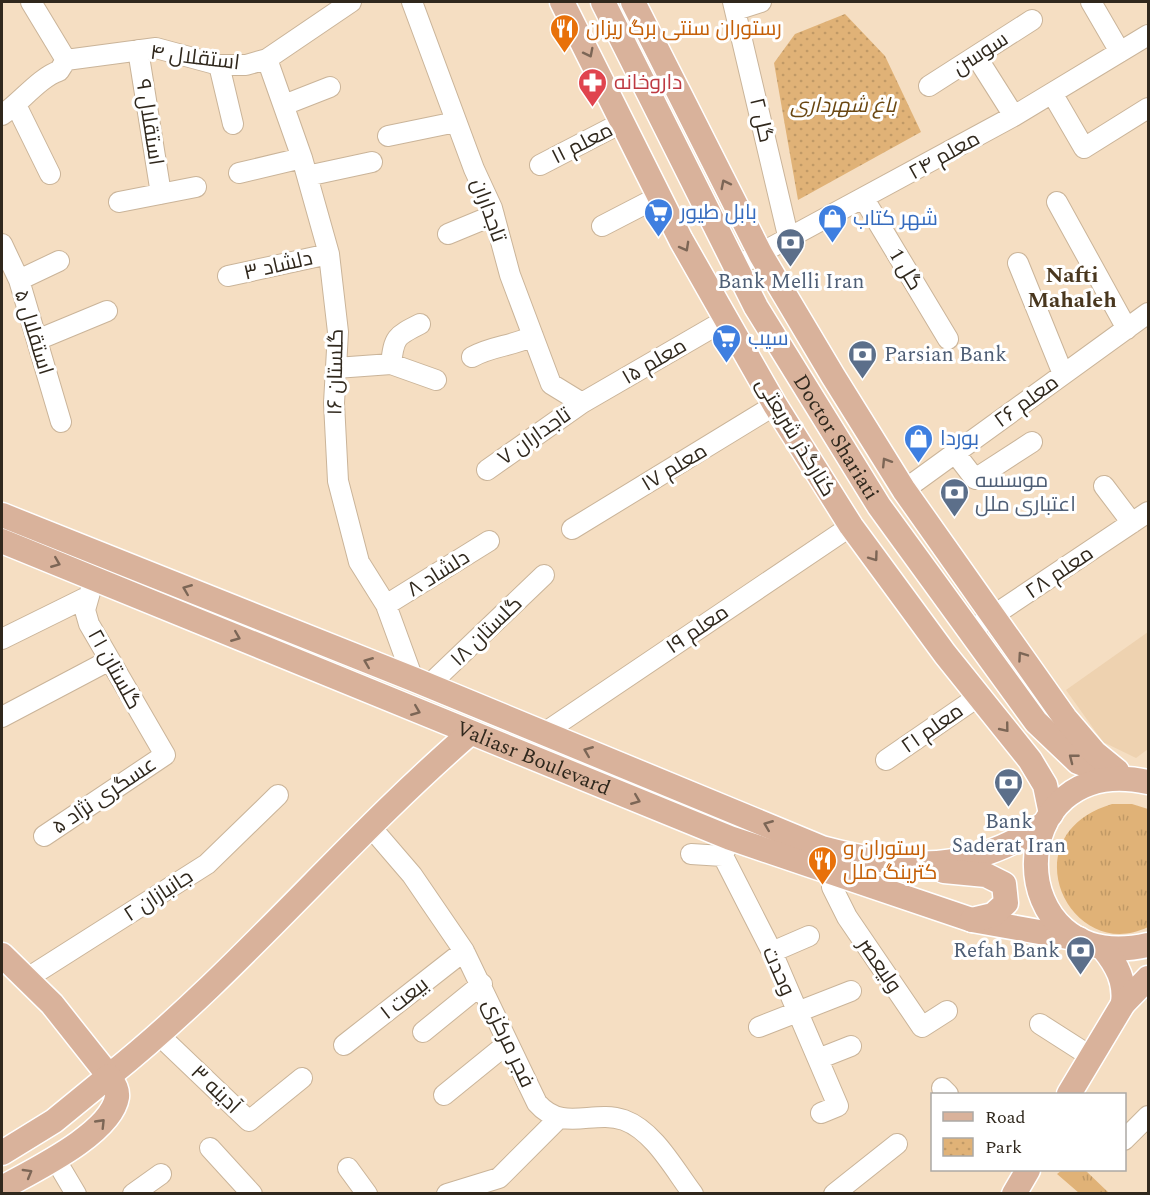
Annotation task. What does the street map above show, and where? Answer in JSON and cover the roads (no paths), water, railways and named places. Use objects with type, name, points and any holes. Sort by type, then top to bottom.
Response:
[{"type":"main road","name":"کنارگذر شریعتی","points":[[562,2],[660,196],[775,405],[851,526],[1039,774],[1048,794],[1048,818]]},
{"type":"main road","name":"Doctor Shariati","points":[[603,2],[761,316],[879,506],[1036,722]]},
{"type":"main road","points":[[633,2],[761,255],[904,490],[1065,718],[1095,753],[1114,770],[1137,779]]},
{"type":"main road","name":"Valiasr Boulevard","points":[[2,515],[421,683],[822,848],[892,863]]},
{"type":"main road","name":"Valiasr Boulevard","points":[[2,541],[91,588],[470,733],[726,847],[836,876],[972,920],[1079,939]]},
{"type":"main road","points":[[1036,722],[1078,762],[1137,779]]},
{"type":"main road","points":[[1036,722],[1053,780],[1054,801],[1036,851],[1036,881],[1045,905],[1054,918],[1079,939],[1103,948],[1141,949]]},
{"type":"main road","points":[[2,1153],[73,1107],[160,1036],[369,825],[470,733]]},
{"type":"main road","points":[[892,863],[927,864],[978,857],[1004,848],[1048,818],[1072,793],[1090,783],[1137,779]]},
{"type":"main road","points":[[892,863],[996,878],[1004,884],[1006,903],[993,915],[972,920]]},
{"type":"main road","points":[[1103,948],[1116,965],[1124,984],[1124,1004]]},
{"type":"main road","points":[[2,955],[52,1004],[109,1076],[117,1097],[112,1110],[92,1132],[2,1188]]},
{"type":"main road","points":[[1070,1093],[1090,1056],[1124,1004],[1149,978]]},
{"type":"main road","points":[[37,1131],[54,1157]]},
{"type":"street","points":[[31,2],[66,60],[59,71],[50,74],[9,110],[50,174]]},
{"type":"street","points":[[267,58],[351,2]]},
{"type":"street","name":"تاجداران","points":[[412,2],[456,122],[494,215],[510,275],[552,384],[582,404]]},
{"type":"street","points":[[734,6],[761,2]]},
{"type":"street","points":[[1091,2],[1120,52]]},
{"type":"street","name":"گل ۲","points":[[734,6],[789,240]]},
{"type":"street","name":"سوسن","points":[[929,86],[1032,20]]},
{"type":"street","name":"معلم ۲۴","points":[[735,267],[789,240],[1014,116],[1149,35]]},
{"type":"street","name":"استقلال ۴","points":[[66,60],[156,48],[219,65],[246,65],[267,58]]},
{"type":"street","name":"استقلال ۹","points":[[138,50],[161,194]]},
{"type":"street","points":[[976,56],[1014,116]]},
{"type":"street","name":"گلستان ۱۶","points":[[267,58],[304,167],[328,254],[338,332],[334,403],[338,482],[359,562],[386,605],[421,683]]},
{"type":"street","points":[[219,65],[233,124]]},
{"type":"street","points":[[284,105],[330,87]]},
{"type":"street","points":[[1052,93],[1084,148],[1149,108]]},
{"type":"street","points":[[388,136],[456,122]]},
{"type":"street","name":"معلم ۱۱","points":[[540,165],[623,122]]},
{"type":"street","points":[[238,173],[372,162]]},
{"type":"street","points":[[119,202],[196,187]]},
{"type":"street","points":[[602,226],[660,196]]},
{"type":"street","name":"گل 1","points":[[864,199],[948,339]]},
{"type":"street","points":[[1057,202],[1127,328]]},
{"type":"street","points":[[448,234],[494,215]]},
{"type":"street","name":"استقلال ۵","points":[[2,244],[19,280],[61,422]]},
{"type":"street","name":"دلشاد ۳","points":[[228,276],[328,254]]},
{"type":"street","points":[[19,280],[59,261]]},
{"type":"street","points":[[1018,263],[1064,374]]},
{"type":"street","points":[[37,340],[107,311]]},
{"type":"street","name":"معلم ۲۶","points":[[904,490],[1127,328],[1147,318]]},
{"type":"street","name":"معلم ۱۵","points":[[582,404],[727,319]]},
{"type":"street","points":[[391,364],[393,344],[399,334],[420,324]]},
{"type":"street","points":[[472,357],[484,350],[519,343],[533,336]]},
{"type":"street","points":[[336,368],[391,364],[436,380]]},
{"type":"street","name":"تاجداران ۷","points":[[487,470],[582,404]]},
{"type":"street","name":"معلم ۱۷","points":[[572,529],[775,405]]},
{"type":"street","points":[[955,453],[975,479],[1032,442]]},
{"type":"street","points":[[1104,486],[1140,518]]},
{"type":"street","name":"معلم ۲۸","points":[[970,632],[1140,518]]},
{"type":"street","name":"معلم ۱۹","points":[[544,733],[851,526]]},
{"type":"street","name":"دلشاد ۸","points":[[386,605],[489,541]]},
{"type":"street","name":"گلستان ۱۸","points":[[421,683],[544,575]]},
{"type":"street","points":[[2,639],[91,588]]},
{"type":"street","name":"گلستان ۲۱","points":[[91,588],[84,610],[89,624],[108,661],[165,755]]},
{"type":"street","points":[[2,717],[108,661]]},
{"type":"street","name":"معلم ۲۱","points":[[886,760],[979,696]]},
{"type":"street","name":"عسگری نژاد ۵","points":[[44,836],[165,755]]},
{"type":"street","name":"جانبازان ۲","points":[[26,979],[207,864],[278,795]]},
{"type":"street","name":"فجر مرکزی","points":[[369,825],[412,875],[464,951],[482,984],[537,1103],[546,1113],[559,1118]]},
{"type":"street","points":[[691,854],[726,847]]},
{"type":"street","name":"وحدت","points":[[726,847],[818,1059],[830,1110]]},
{"type":"street","name":"ولیعصر","points":[[836,876],[832,887],[847,917],[922,1027],[947,1011]]},
{"type":"street","points":[[772,952],[809,936]]},
{"type":"street","name":"بیعت ۱","points":[[344,1045],[464,951]]},
{"type":"street","points":[[423,1032],[482,984]]},
{"type":"street","points":[[759,1027],[851,991]]},
{"type":"street","points":[[1040,1024],[1090,1056]]},
{"type":"street","name":"آدینه ۳","points":[[160,1036],[249,1120],[302,1078]]},
{"type":"street","points":[[444,1095],[508,1043]]},
{"type":"street","points":[[818,1059],[851,1046]]},
{"type":"street","points":[[1126,1139],[1149,1116]]},
{"type":"street","points":[[447,1194],[499,1178],[559,1118],[622,1119],[639,1128],[693,1194]]},
{"type":"street","points":[[834,1194],[897,1144]]},
{"type":"street","points":[[210,1148],[252,1194]]},
{"type":"street","points":[[54,1157],[76,1194]]},
{"type":"street","points":[[348,1168],[367,1194]]},
{"type":"street","points":[[133,1194],[161,1174]]},
{"type":"place","name":"رستوران سنتی برگ ریزان","points":[[565,54]]},
{"type":"place","name":"داروخانه","points":[[593,108]]},
{"type":"place","name":"بابل طیور","points":[[659,238]]},
{"type":"place","name":"شهر کتاب","points":[[832,244]]},
{"type":"place","name":"Bank Melli Iran","points":[[791,268]]},
{"type":"place","name":"سیب","points":[[727,364]]},
{"type":"place","name":"Parsian Bank","points":[[863,380]]},
{"type":"place","name":"بوردا","points":[[919,464]]},
{"type":"place","name":"موسسه اعتباری ملل","points":[[954,518]]},
{"type":"place","name":"Bank Saderat Iran","points":[[1009,808]]},
{"type":"place","name":"رستوران و کترینگ ملل","points":[[822,886]]},
{"type":"place","name":"Refah Bank","points":[[1081,976]]},
{"type":"district","name":"Nafti Mahaleh","points":[[1072,286]]},
{"type":"park label","name":"باغ شهرداری","points":[[843,105]]}]
